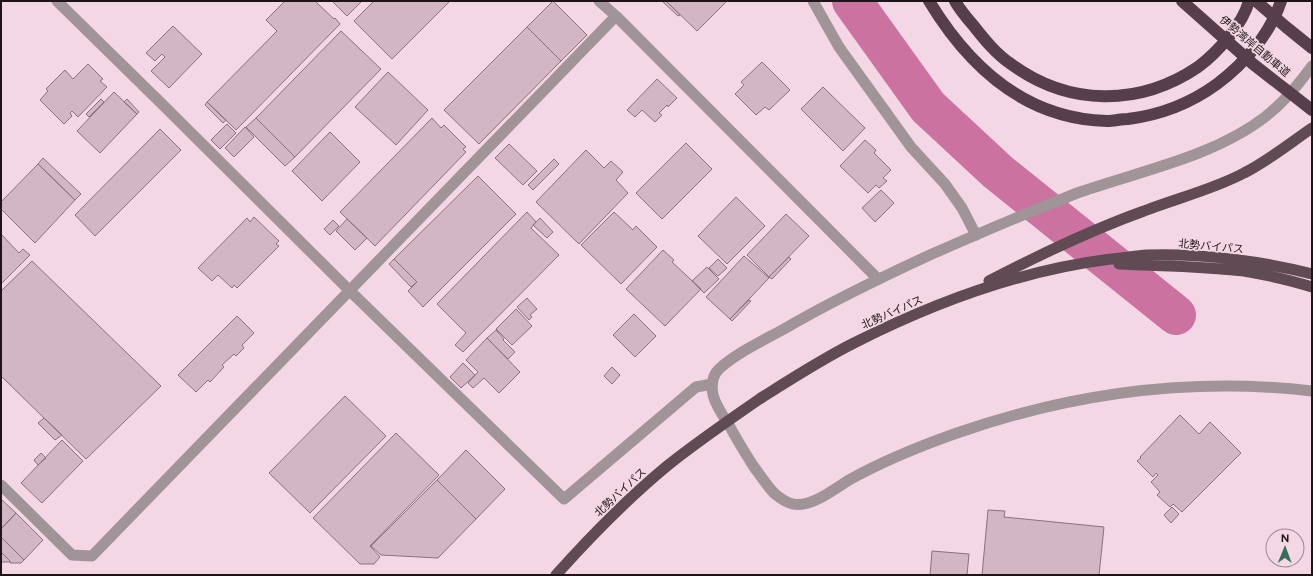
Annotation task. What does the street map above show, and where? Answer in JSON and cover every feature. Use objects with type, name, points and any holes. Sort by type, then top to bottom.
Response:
[{"type":"highway","points":[[929,1],[956,41],[976,64],[1001,85],[1026,100],[1051,112],[1078,118],[1108,121],[1143,117],[1173,108],[1202,95],[1228,76],[1251,53],[1267,31],[1281,1]]},
{"type":"highway","points":[[954,1],[984,40],[1010,64],[1036,79],[1066,92],[1097,96],[1126,96],[1155,89],[1184,76],[1209,59],[1234,31],[1249,1]]},
{"type":"highway","name":"伊勢湾岸自動車道","points":[[1182,1],[1253,64],[1312,110]]},
{"type":"highway","points":[[1256,1],[1312,48]]},
{"type":"highway","points":[[961,296],[1096,229],[1218,185],[1245,173],[1312,128]]},
{"type":"highway","name":"北勢バイパス","points":[[556,575],[578,550],[622,507],[667,467],[713,431],[805,370],[854,343],[961,296],[1025,275],[1080,263],[1147,255],[1196,256],[1297,270],[1312,274]]},
{"type":"highway","points":[[1080,263],[1164,265],[1244,272],[1293,281],[1312,287]]},
{"type":"street","points":[[57,1],[350,291],[564,499],[696,387],[712,384]]},
{"type":"street","points":[[599,1],[616,16],[878,279]]},
{"type":"street","points":[[813,1],[839,47],[911,147],[945,184],[962,208],[976,235]]},
{"type":"street","points":[[1,485],[72,555],[92,556],[616,16]]},
{"type":"street","points":[[1312,66],[1302,80],[1284,99],[1266,116],[1244,131],[1193,155],[1076,194],[1019,217],[878,279],[812,312],[728,362],[715,373],[712,384],[713,396],[719,409],[766,484],[777,496],[791,504],[802,505],[817,500],[868,469],[905,453],[987,422],[1044,408],[1137,390],[1184,387],[1230,386],[1312,391]]},
{"type":"building","points":[[285,1],[315,1],[340,24],[236,130],[207,102],[277,31],[266,20]]},
{"type":"building","points":[[332,1],[362,1],[347,16]]},
{"type":"building","points":[[374,1],[450,1],[392,59],[354,21]]},
{"type":"building","points":[[553,1],[587,35],[561,61],[527,27]]},
{"type":"building","points":[[662,1],[666,1],[680,15],[678,16]]},
{"type":"building","points":[[666,1],[727,1],[697,31]]},
{"type":"building","points":[[173,26],[202,54],[169,88],[151,71],[165,57],[162,54],[155,61],[146,53]]},
{"type":"building","points":[[527,27],[561,61],[479,144],[444,110]]},
{"type":"building","points":[[341,31],[381,69],[295,157],[256,118]]},
{"type":"building","points":[[762,62],[790,90],[769,110],[765,107],[756,115],[735,94],[744,85],[741,82]]},
{"type":"building","points":[[88,64],[103,79],[100,81],[107,87],[78,117],[72,111],[70,113],[72,116],[64,124],[40,100],[48,91],[46,89],[65,70],[73,79]]},
{"type":"building","points":[[388,72],[428,110],[396,145],[355,107]]},
{"type":"building","points":[[657,79],[677,98],[659,113],[662,115],[655,122],[642,110],[635,117],[627,110]]},
{"type":"building","points":[[823,87],[865,128],[843,151],[801,109]]},
{"type":"building","points":[[114,92],[137,114],[100,153],[77,131]]},
{"type":"building","points":[[101,99],[104,102],[89,117],[86,114]]},
{"type":"building","points":[[127,99],[139,112],[137,114],[124,102]]},
{"type":"building","points":[[207,102],[226,120],[223,123],[205,105]]},
{"type":"building","points":[[256,118],[295,157],[285,166],[246,127]]},
{"type":"building","points":[[432,118],[441,128],[444,125],[466,147],[463,149],[466,152],[375,246],[340,212]]},
{"type":"building","points":[[227,124],[236,133],[220,149],[211,140]]},
{"type":"building","points":[[245,127],[254,137],[234,157],[225,148]]},
{"type":"building","points":[[160,129],[181,150],[95,236],[75,215]]},
{"type":"building","points":[[330,132],[360,162],[322,201],[292,171]]},
{"type":"building","points":[[865,140],[876,150],[874,153],[891,170],[883,178],[887,181],[879,188],[876,185],[868,193],[840,166]]},
{"type":"building","points":[[686,143],[712,169],[662,219],[636,193]]},
{"type":"building","points":[[509,144],[537,171],[523,185],[495,158]]},
{"type":"building","points":[[586,150],[604,168],[611,161],[623,172],[616,180],[628,193],[579,244],[536,202]]},
{"type":"building","points":[[43,158],[81,194],[75,200],[38,164]]},
{"type":"building","points":[[554,159],[559,164],[533,190],[528,185]]},
{"type":"building","points":[[38,164],[75,200],[35,243],[1,209],[1,202]]},
{"type":"building","points":[[478,176],[516,214],[423,307],[408,291],[417,282],[394,259]]},
{"type":"building","points":[[881,190],[894,203],[875,222],[862,208]]},
{"type":"building","points":[[736,197],[765,226],[727,264],[698,236]]},
{"type":"building","points":[[527,212],[536,222],[531,228],[559,255],[463,352],[455,345],[466,333],[437,304]]},
{"type":"building","points":[[614,212],[633,230],[636,226],[657,247],[621,284],[581,245]]},
{"type":"building","points":[[786,214],[809,236],[769,277],[747,255]]},
{"type":"building","points":[[254,217],[279,241],[276,244],[279,246],[237,288],[234,285],[232,288],[218,275],[212,281],[198,268],[247,218],[250,222]]},
{"type":"building","points":[[540,218],[553,232],[547,238],[533,225]]},
{"type":"building","points":[[347,219],[367,238],[355,250],[336,231]]},
{"type":"building","points":[[333,220],[339,226],[330,235],[324,229]]},
{"type":"building","points":[[1,234],[19,253],[23,249],[30,255],[1,284]]},
{"type":"building","points":[[663,250],[674,260],[672,262],[701,289],[665,326],[626,289]]},
{"type":"building","points":[[744,256],[769,278],[730,319],[706,297]]},
{"type":"building","points":[[789,257],[791,259],[772,279],[769,277]]},
{"type":"building","points":[[394,259],[417,282],[411,287],[389,264]]},
{"type":"building","points":[[718,259],[727,268],[718,276],[709,268]]},
{"type":"building","points":[[32,261],[161,386],[86,459],[2,377],[1,379],[1,291]]},
{"type":"building","points":[[707,267],[719,279],[704,293],[692,281]]},
{"type":"building","points":[[527,298],[537,309],[530,315],[532,317],[529,320],[517,307]]},
{"type":"building","points":[[749,300],[751,301],[732,321],[730,319]]},
{"type":"building","points":[[516,309],[532,326],[512,345],[496,329]]},
{"type":"building","points":[[634,314],[656,336],[635,357],[613,335]]},
{"type":"building","points":[[237,316],[254,333],[242,345],[244,348],[236,356],[234,354],[222,365],[224,367],[210,382],[208,380],[196,392],[178,375]]},
{"type":"building","points":[[496,330],[504,339],[503,340],[515,352],[508,359],[487,338]]},
{"type":"building","points":[[487,338],[520,372],[499,393],[484,378],[473,388],[468,383],[478,372],[466,360]]},
{"type":"building","points":[[463,363],[475,375],[461,388],[450,377]]},
{"type":"building","points":[[612,367],[620,375],[612,384],[604,376]]},
{"type":"building","points":[[345,396],[386,436],[310,513],[269,473]]},
{"type":"building","points":[[1180,415],[1199,434],[1210,422],[1241,453],[1182,512],[1173,504],[1170,507],[1157,495],[1160,492],[1151,482],[1158,475],[1156,473],[1153,477],[1137,461]]},
{"type":"building","points":[[44,418],[62,435],[55,440],[38,423]]},
{"type":"building","points":[[396,433],[439,475],[370,546],[380,557],[374,564],[360,564],[313,518]]},
{"type":"building","points":[[62,440],[83,461],[42,503],[21,483]]},
{"type":"building","points":[[466,450],[505,489],[476,519],[437,480]]},
{"type":"building","points":[[41,453],[46,458],[38,465],[34,460]]},
{"type":"building","points":[[437,480],[476,519],[438,558],[381,555],[371,546]]},
{"type":"building","points":[[1,499],[16,513],[1,529]]},
{"type":"building","points":[[1172,507],[1179,514],[1171,523],[1164,515]]},
{"type":"building","points":[[988,510],[1005,511],[1004,517],[1104,527],[1099,575],[982,575]]},
{"type":"building","points":[[16,513],[43,540],[24,560],[1,537],[1,529]]},
{"type":"building","points":[[1,537],[24,560],[21,563],[10,563],[10,561],[1,552]]},
{"type":"building","points":[[932,551],[969,554],[967,575],[930,575]]},
{"type":"building","points":[[1,552],[10,561],[9,562],[1,562]]},
{"type":"waterway","points":[[852,1],[928,107],[998,172],[1176,315]]}]
